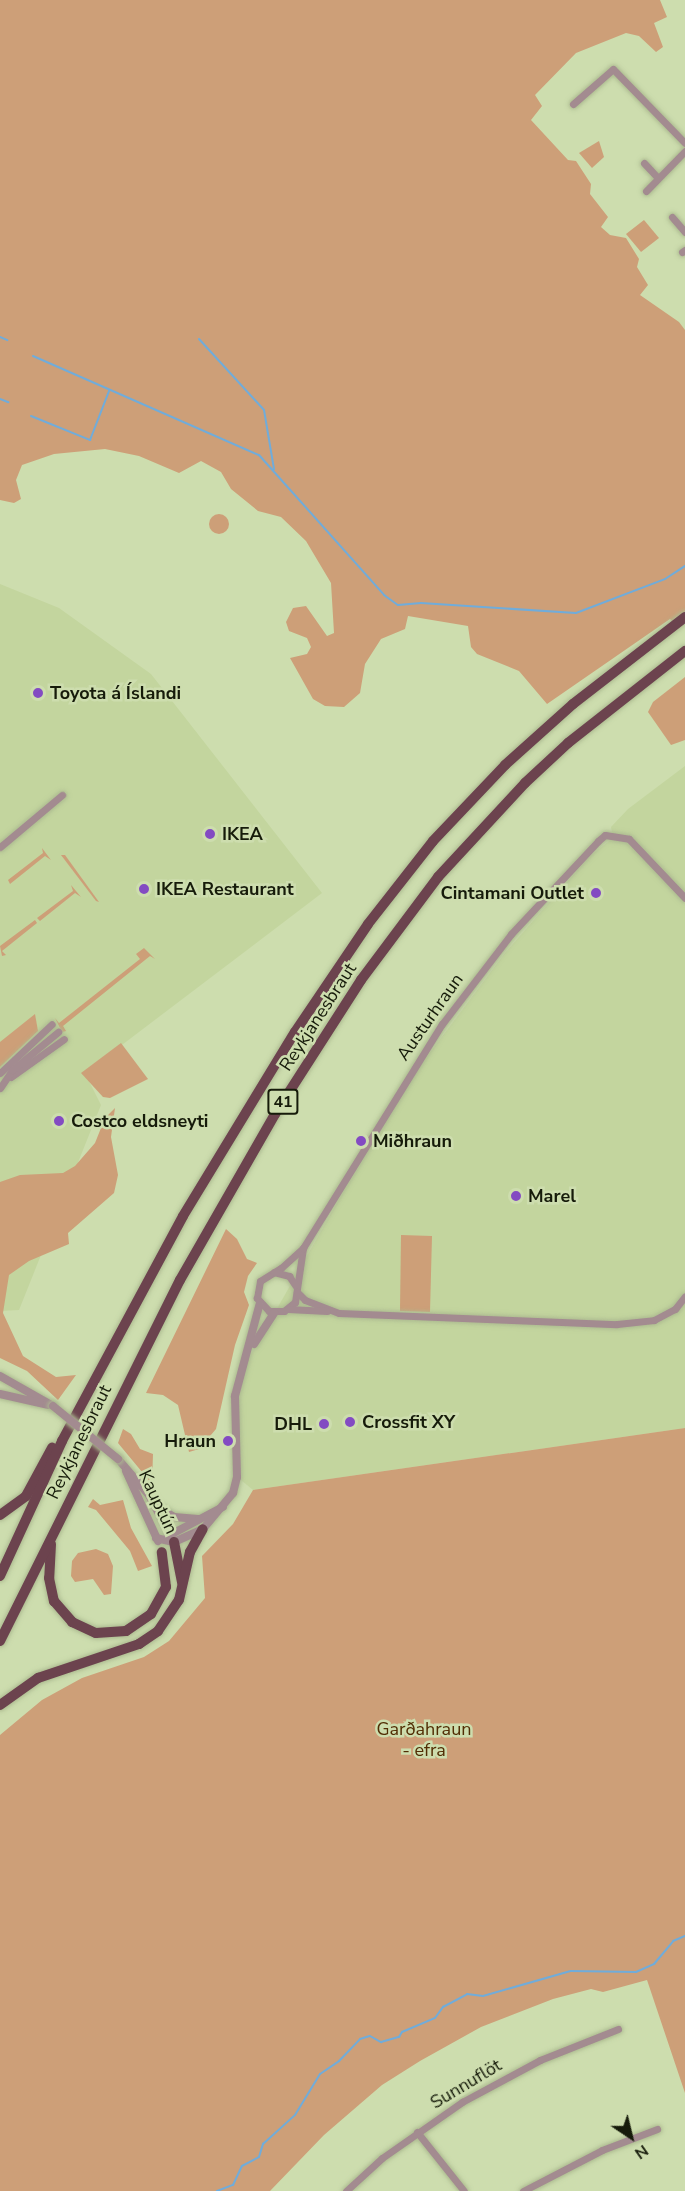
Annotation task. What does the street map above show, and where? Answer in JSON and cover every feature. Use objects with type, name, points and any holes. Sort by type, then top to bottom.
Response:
[{"type":"highway","name":"Reykjanesbraut","points":[[0,1576],[62,1441],[183,1216],[267,1077],[384,903],[462,808],[528,743],[685,617]]},
{"type":"highway","name":"Reykjanesbraut","points":[[0,1641],[185,1271],[281,1105],[379,954],[438,877],[525,783],[568,743],[684,653]]},
{"type":"highway","points":[[0,1515],[17,1504],[32,1486],[87,1382],[106,1358]]},
{"type":"highway","points":[[0,1705],[38,1678],[149,1639],[170,1617],[183,1588],[190,1552],[202,1524]]},
{"type":"highway","points":[[52,1534],[49,1578],[54,1601],[72,1622],[96,1633],[126,1631],[151,1614],[166,1587],[166,1542]]},
{"type":"highway","points":[[166,1542],[183,1588]]},
{"type":"street","points":[[573,104],[613,69],[685,143]]},
{"type":"street","points":[[646,191],[657,177],[685,151]]},
{"type":"street","points":[[644,163],[657,177]]},
{"type":"street","points":[[672,217],[685,232]]},
{"type":"street","points":[[0,847],[62,795]]},
{"type":"street","name":"Austurhraun","points":[[166,1542],[202,1524],[226,1505],[237,1477],[235,1396],[260,1304],[257,1287],[263,1277],[274,1272],[303,1248],[457,1003],[511,934],[605,835],[617,835],[629,839],[685,898]]},
{"type":"street","points":[[0,1073],[52,1024]]},
{"type":"street","points":[[1,1086],[12,1070],[58,1032]]},
{"type":"street","points":[[1,1086],[64,1039]]},
{"type":"street","name":"Austurhraun","points":[[288,1309],[297,1290],[303,1248]]},
{"type":"street","points":[[274,1272],[289,1276],[297,1290],[330,1311]]},
{"type":"street","points":[[260,1304],[274,1312],[288,1309],[441,1320],[617,1324],[654,1320],[684,1300]]},
{"type":"street","name":"Austurhraun","points":[[249,1351],[274,1312]]},
{"type":"street","name":"Kauptún","points":[[0,1374],[53,1407],[121,1462],[153,1501],[166,1542]]},
{"type":"street","name":"Kauptún","points":[[0,1394],[53,1407]]},
{"type":"street","name":"Kauptún","points":[[121,1462],[166,1542]]},
{"type":"street","points":[[153,1501],[174,1517],[202,1524]]},
{"type":"street","name":"Sunnuflöt","points":[[345,2191],[417,2132],[510,2075],[618,2029]]},
{"type":"street","points":[[523,2191],[602,2150],[657,2129]]},
{"type":"street","points":[[417,2132],[464,2191]]},
{"type":"shaded area","points":[[0,584],[59,608],[151,674],[322,893],[85,1073],[101,1105],[19,1310],[0,1311]]},
{"type":"shaded area","points":[[685,766],[685,1428],[253,1490],[235,1475],[234,1420],[241,1372],[341,1196],[420,1066],[505,953],[590,856],[613,838],[611,827],[628,809]]},
{"type":"green space","points":[[0,0],[660,0],[667,17],[654,23],[663,47],[656,52],[639,36],[626,33],[576,53],[535,95],[542,106],[531,120],[568,160],[576,161],[591,184],[590,194],[608,217],[601,227],[610,235],[626,238],[639,259],[637,267],[648,285],[640,295],[679,322],[685,330],[685,613],[673,622],[670,619],[547,704],[519,671],[477,654],[471,647],[468,626],[408,616],[405,629],[381,639],[365,664],[360,693],[344,707],[325,706],[313,699],[290,658],[307,654],[311,647],[307,638],[289,631],[286,622],[293,608],[306,606],[327,636],[334,633],[331,583],[306,541],[281,517],[258,511],[231,489],[221,472],[201,461],[179,473],[139,456],[105,449],[54,454],[22,465],[16,480],[21,499],[14,503],[0,500]]},
{"type":"green space","points":[[599,141],[604,157],[592,168],[579,153]]},
{"type":"green space","points":[[644,220],[659,238],[641,252],[626,234]]},
{"type":"green space","points":[[219,514],[226,517],[229,524],[226,531],[219,534],[212,531],[209,524],[212,517]]},
{"type":"green space","points":[[685,677],[685,740],[671,745],[648,712],[653,702]]},
{"type":"green space","points":[[42,848],[51,860],[45,856],[10,884],[8,880],[43,853]]},
{"type":"green space","points":[[61,855],[65,855],[99,902],[96,901]]},
{"type":"green space","points":[[71,885],[81,897],[75,893],[40,921],[37,918],[73,891]]},
{"type":"green space","points":[[35,920],[37,923],[2,951],[6,955],[2,956],[0,946]]},
{"type":"green space","points":[[144,948],[155,959],[150,956],[63,1026],[66,1031],[62,1032],[55,1018],[59,1023],[140,959],[136,954]]},
{"type":"green space","points":[[35,1014],[38,1031],[0,1067],[0,1042]]},
{"type":"green space","points":[[121,1043],[148,1079],[110,1098],[103,1097],[81,1073]]},
{"type":"green space","points":[[115,1108],[111,1137],[118,1175],[114,1193],[68,1233],[69,1244],[29,1261],[9,1275],[3,1313],[23,1356],[56,1377],[76,1375],[58,1400],[27,1371],[0,1358],[0,1182],[20,1175],[63,1173],[75,1166],[95,1143],[105,1118]]},
{"type":"green space","points":[[226,1229],[237,1239],[247,1259],[257,1263],[248,1276],[244,1292],[249,1305],[235,1345],[216,1429],[199,1449],[189,1452],[178,1405],[163,1395],[146,1393]]},
{"type":"green space","points":[[401,1235],[432,1236],[430,1312],[400,1311]]},
{"type":"green space","name":"Garðahraun - efra","points":[[685,1428],[685,2093],[647,1980],[603,1992],[591,1989],[553,1999],[481,2027],[420,2061],[382,2085],[324,2135],[270,2191],[0,2191],[0,1735],[42,1700],[82,1678],[144,1657],[169,1641],[205,1598],[202,1556],[233,1524],[253,1490]]},
{"type":"green space","points":[[123,1429],[131,1434],[140,1449],[153,1454],[152,1484],[118,1443]]},
{"type":"green space","points":[[93,1499],[100,1505],[123,1500],[131,1528],[152,1566],[138,1571],[130,1551],[96,1510],[88,1507]]},
{"type":"green space","points":[[96,1549],[108,1554],[113,1566],[111,1594],[104,1595],[93,1579],[75,1582],[71,1576],[72,1561],[78,1553]]},
{"type":"waterway","points":[[0,337],[7,340]]},
{"type":"waterway","points":[[199,339],[264,410],[274,469]]},
{"type":"waterway","points":[[33,356],[259,455],[384,595],[398,605],[421,603],[576,613],[665,579],[685,566]]},
{"type":"waterway","points":[[31,416],[90,440],[109,391]]},
{"type":"waterway","points":[[0,399],[8,402]]},
{"type":"waterway","points":[[217,2191],[233,2185],[242,2166],[259,2157],[263,2144],[295,2115],[320,2074],[339,2061],[360,2039],[370,2036],[381,2042],[399,2037],[402,2032],[435,2018],[443,2007],[467,1994],[483,1996],[571,1971],[636,1972],[654,1964],[673,1941],[685,1936]]},
{"type":"place","name":"Toyota á Íslandi","points":[[38,693]]},
{"type":"place","name":"IKEA","points":[[210,834]]},
{"type":"place","name":"IKEA Restaurant","points":[[144,889]]},
{"type":"place","name":"Cintamani Outlet","points":[[596,893]]},
{"type":"place","name":"Costco eldsneyti","points":[[59,1121]]},
{"type":"place","name":"Miðhraun","points":[[361,1141]]},
{"type":"place","name":"Marel","points":[[516,1196]]},
{"type":"place","name":"Crossfit XY","points":[[350,1422]]},
{"type":"place","name":"DHL","points":[[324,1424]]},
{"type":"place","name":"Hraun","points":[[228,1441]]}]
